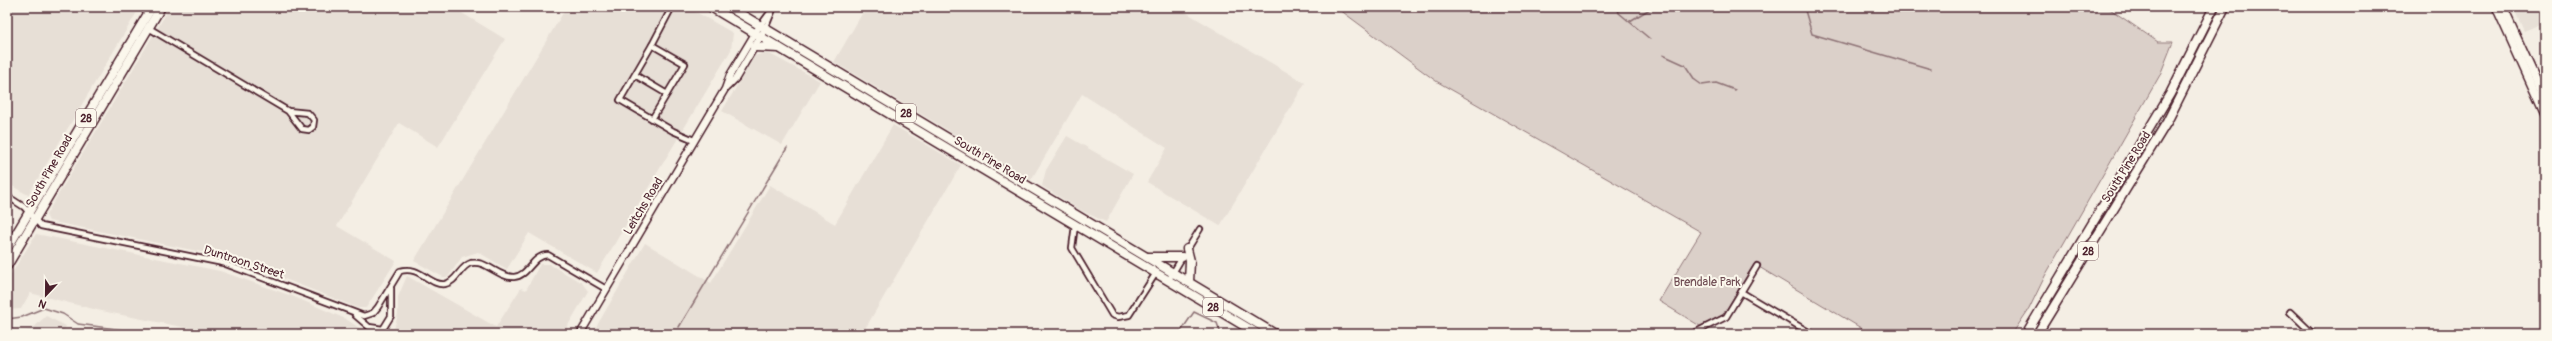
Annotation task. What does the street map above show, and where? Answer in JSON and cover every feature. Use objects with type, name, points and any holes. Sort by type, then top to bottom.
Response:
[{"type":"highway","name":"South Pine Road","points":[[7,266],[35,220],[145,26],[152,7]]},
{"type":"highway","name":"South Pine Road","points":[[7,249],[145,26],[161,7]]},
{"type":"highway","name":"South Pine Road","points":[[711,7],[760,31],[887,102],[1275,334]]},
{"type":"highway","name":"South Pine Road","points":[[729,7],[780,48],[1258,334]]},
{"type":"highway","name":"South Pine Road","points":[[2026,334],[2162,107],[2214,7]]},
{"type":"highway","name":"South Pine Road","points":[[2037,334],[2167,122],[2225,7]]},
{"type":"highway","points":[[754,47],[780,48]]},
{"type":"highway","points":[[882,110],[887,102]]},
{"type":"highway","points":[[966,159],[971,152]]},
{"type":"highway","points":[[1187,249],[1190,261],[1188,282]]},
{"type":"highway","points":[[1147,257],[1169,259],[1182,257]]},
{"type":"main road","points":[[2496,7],[2545,115]]},
{"type":"main road","points":[[2503,7],[2545,99]]},
{"type":"street","points":[[672,7],[620,100],[652,119],[694,140]]},
{"type":"street","name":"Leitchs Road","points":[[580,334],[725,89],[730,75],[760,31],[774,7]]},
{"type":"street","points":[[145,26],[288,111],[302,129],[309,130],[313,127],[314,120],[308,113],[288,111]]},
{"type":"street","name":"Leitchs Road","points":[[725,89],[736,78],[754,47],[760,31]]},
{"type":"street","points":[[652,45],[685,64],[652,119]]},
{"type":"street","points":[[635,75],[667,94]]},
{"type":"street","points":[[7,196],[29,212],[35,220]]},
{"type":"street","name":"Duntroon Street","points":[[35,220],[42,226],[222,263],[364,316],[373,313],[378,307]]},
{"type":"street","points":[[1075,225],[1072,248],[1112,315],[1118,317],[1129,315],[1156,273]]},
{"type":"street","points":[[1168,280],[1200,229]]},
{"type":"street","points":[[391,316],[387,308],[378,307],[400,271],[414,270],[439,283],[445,284],[451,281],[470,264],[479,262],[503,275],[515,277],[521,275],[538,257],[548,255],[606,289]]},
{"type":"street","points":[[1694,334],[1722,320],[1757,266]]},
{"type":"street","points":[[353,313],[369,327],[383,329],[391,316],[390,295],[392,284]]},
{"type":"street","points":[[1741,292],[1812,334]]},
{"type":"street","points":[[2545,298],[2545,306]]},
{"type":"street","points":[[2290,312],[2313,334]]},
{"type":"shaded area","points":[[7,7],[140,7],[28,195],[7,183]]},
{"type":"shaded area","points":[[170,7],[452,7],[505,39],[438,147],[399,123],[337,226],[396,261],[366,308],[358,308],[232,258],[49,221],[46,215]]},
{"type":"shaded area","points":[[564,7],[687,7],[733,33],[731,50],[597,273],[529,233],[507,269],[478,252],[462,257],[448,277],[443,277],[414,261],[566,8]]},
{"type":"shaded area","points":[[866,7],[1177,7],[1305,83],[1220,226],[1147,182],[1167,148],[1082,94],[1031,180],[834,62]]},
{"type":"shaded area","points":[[2513,7],[2545,7],[2545,22],[2524,31]]},
{"type":"shaded area","points":[[766,52],[820,81],[782,145],[722,111],[755,56]]},
{"type":"shaded area","points":[[893,125],[961,165],[862,334],[592,334],[645,243],[711,283],[770,185],[835,224]]},
{"type":"shaded area","points":[[1067,136],[1133,174],[1106,222],[1082,211],[1042,186],[1046,170]]},
{"type":"shaded area","points":[[36,234],[220,271],[292,296],[346,319],[368,334],[217,334],[97,310],[30,293],[21,309],[7,310],[7,281]]},
{"type":"shaded area","points":[[540,264],[549,264],[582,283],[588,291],[563,334],[390,334],[393,333],[398,314],[398,297],[407,276],[496,327],[521,288],[526,290]]},
{"type":"shaded area","points":[[46,316],[66,326],[62,334],[7,334],[31,330]]},
{"type":"green space","name":"Brendale Park","points":[[1336,7],[2107,7],[2158,42],[2173,42],[2160,75],[2045,276],[2029,309],[2012,334],[1871,334],[1754,264],[1723,315],[1700,326],[1659,301],[1701,232],[1436,81]]},
{"type":"waterway","points":[[1617,7],[1619,13],[1650,39]]},
{"type":"waterway","points":[[1630,21],[1653,7]]},
{"type":"waterway","points":[[1804,7],[1812,34],[1931,69]]},
{"type":"waterway","points":[[1663,55],[1685,65],[1695,80],[1702,85],[1716,83],[1735,90]]},
{"type":"waterway","points":[[679,327],[787,148]]},
{"type":"waterway","points":[[7,319],[22,317],[44,308],[63,314],[78,324],[154,334]]},
{"type":"waterway","points":[[1179,334],[1194,312],[1217,323],[1221,334]]}]
